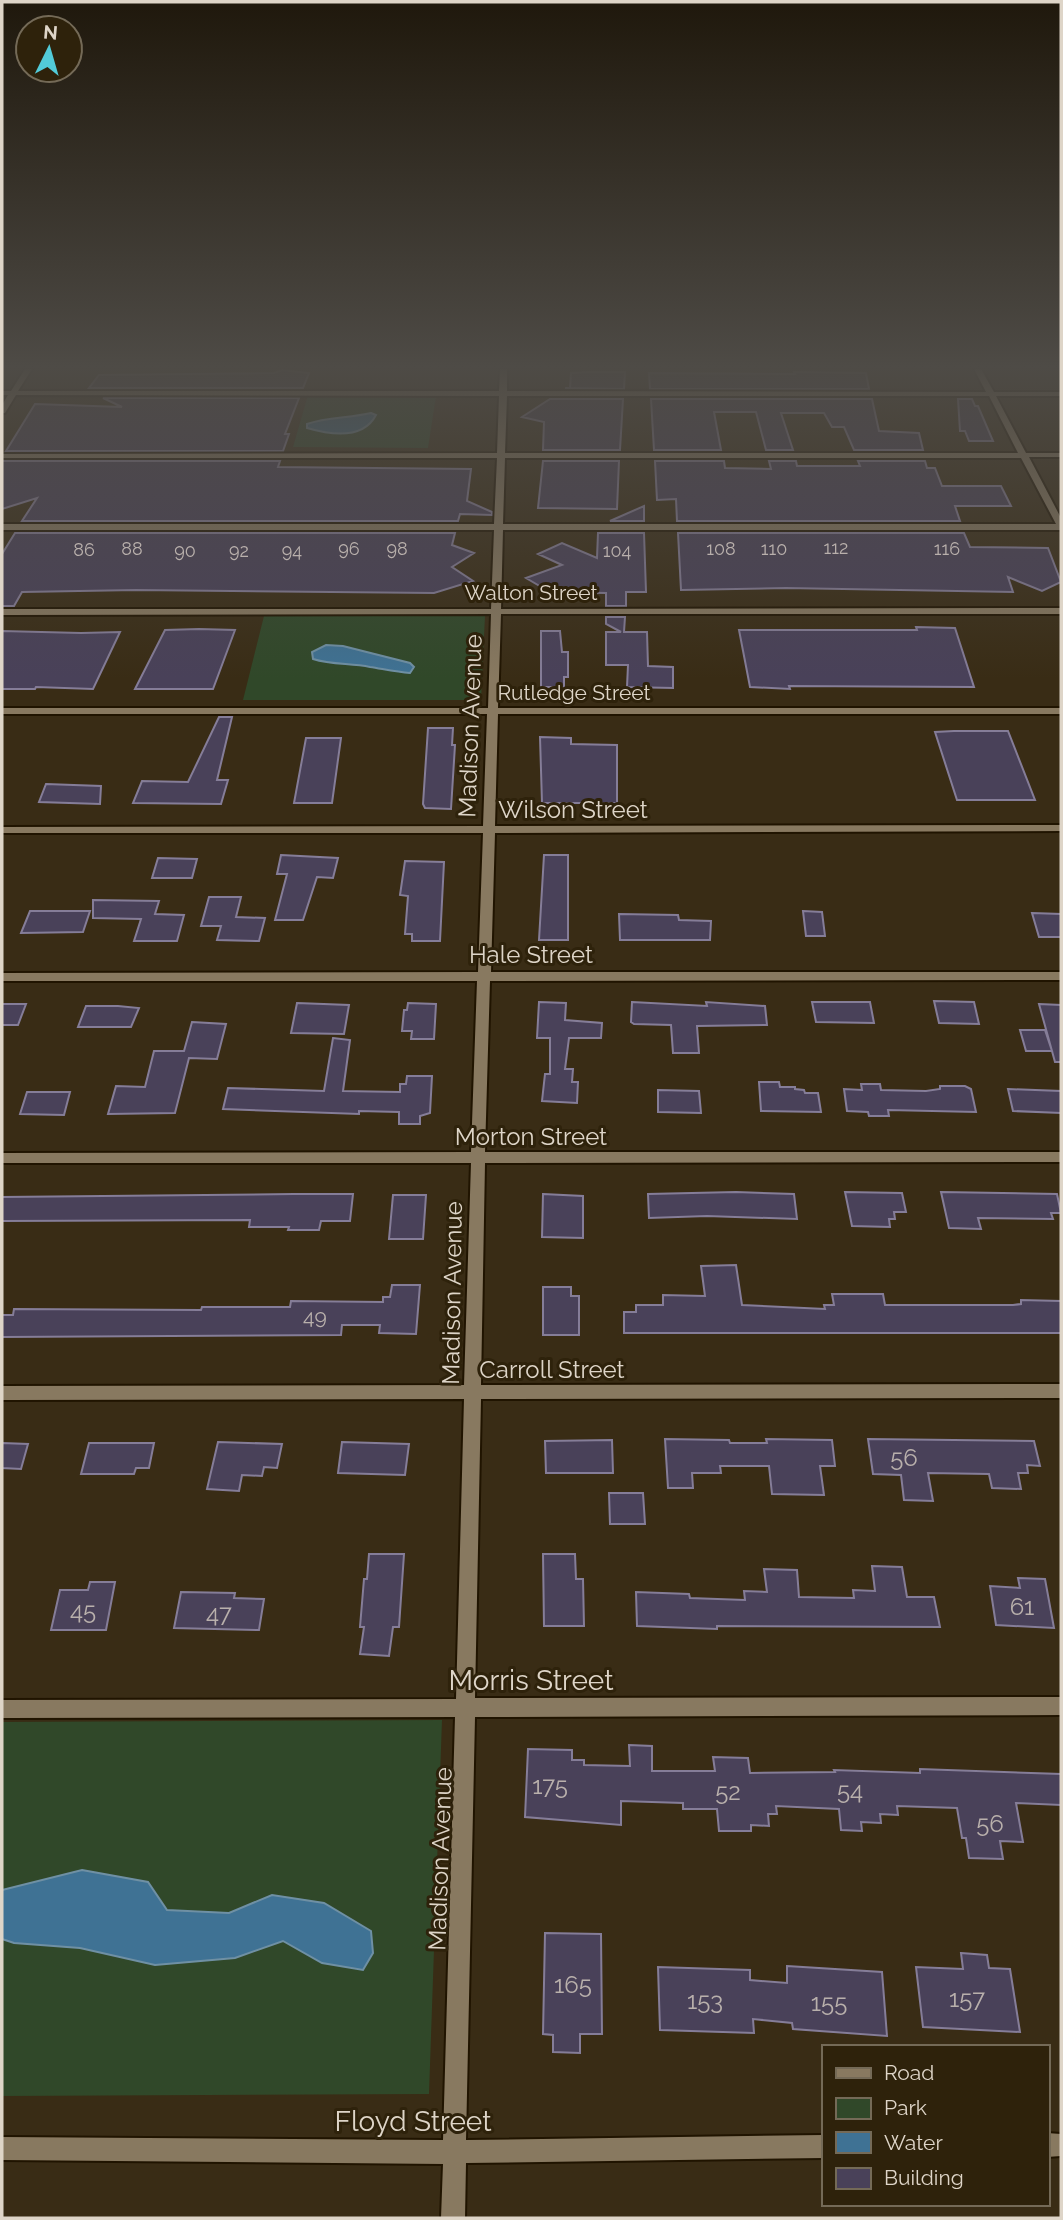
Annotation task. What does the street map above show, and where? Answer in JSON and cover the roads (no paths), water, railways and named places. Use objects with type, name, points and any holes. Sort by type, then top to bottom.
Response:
[{"type":"street","name":"Madison Avenue","points":[[453,2218],[478,1159],[501,473]]},
{"type":"street","points":[[2,527],[1061,526],[1033,473]]},
{"type":"street","name":"Walton Street","points":[[2,612],[1061,611]]},
{"type":"street","name":"Rutledge Street","points":[[2,711],[1061,712]]},
{"type":"street","name":"Wilson Street","points":[[2,830],[1061,828]]},
{"type":"street","name":"Hale Street","points":[[2,977],[1061,976]]},
{"type":"street","name":"Morton Street","points":[[2,1158],[1061,1157]]},
{"type":"street","name":"Carroll Street","points":[[2,1393],[1061,1391]]},
{"type":"street","name":"Morris Street","points":[[2,1709],[1061,1706]]},
{"type":"street","name":"Floyd Street","points":[[2,2149],[454,2152],[822,2147]]},
{"type":"water","points":[[326,645],[343,646],[410,663],[414,667],[410,673],[313,659],[312,652]]},
{"type":"water","points":[[82,1870],[148,1882],[167,1910],[229,1913],[272,1895],[324,1903],[371,1931],[373,1953],[363,1970],[322,1963],[283,1941],[235,1958],[155,1965],[80,1948],[14,1943],[2,1939],[2,1890]]}]
